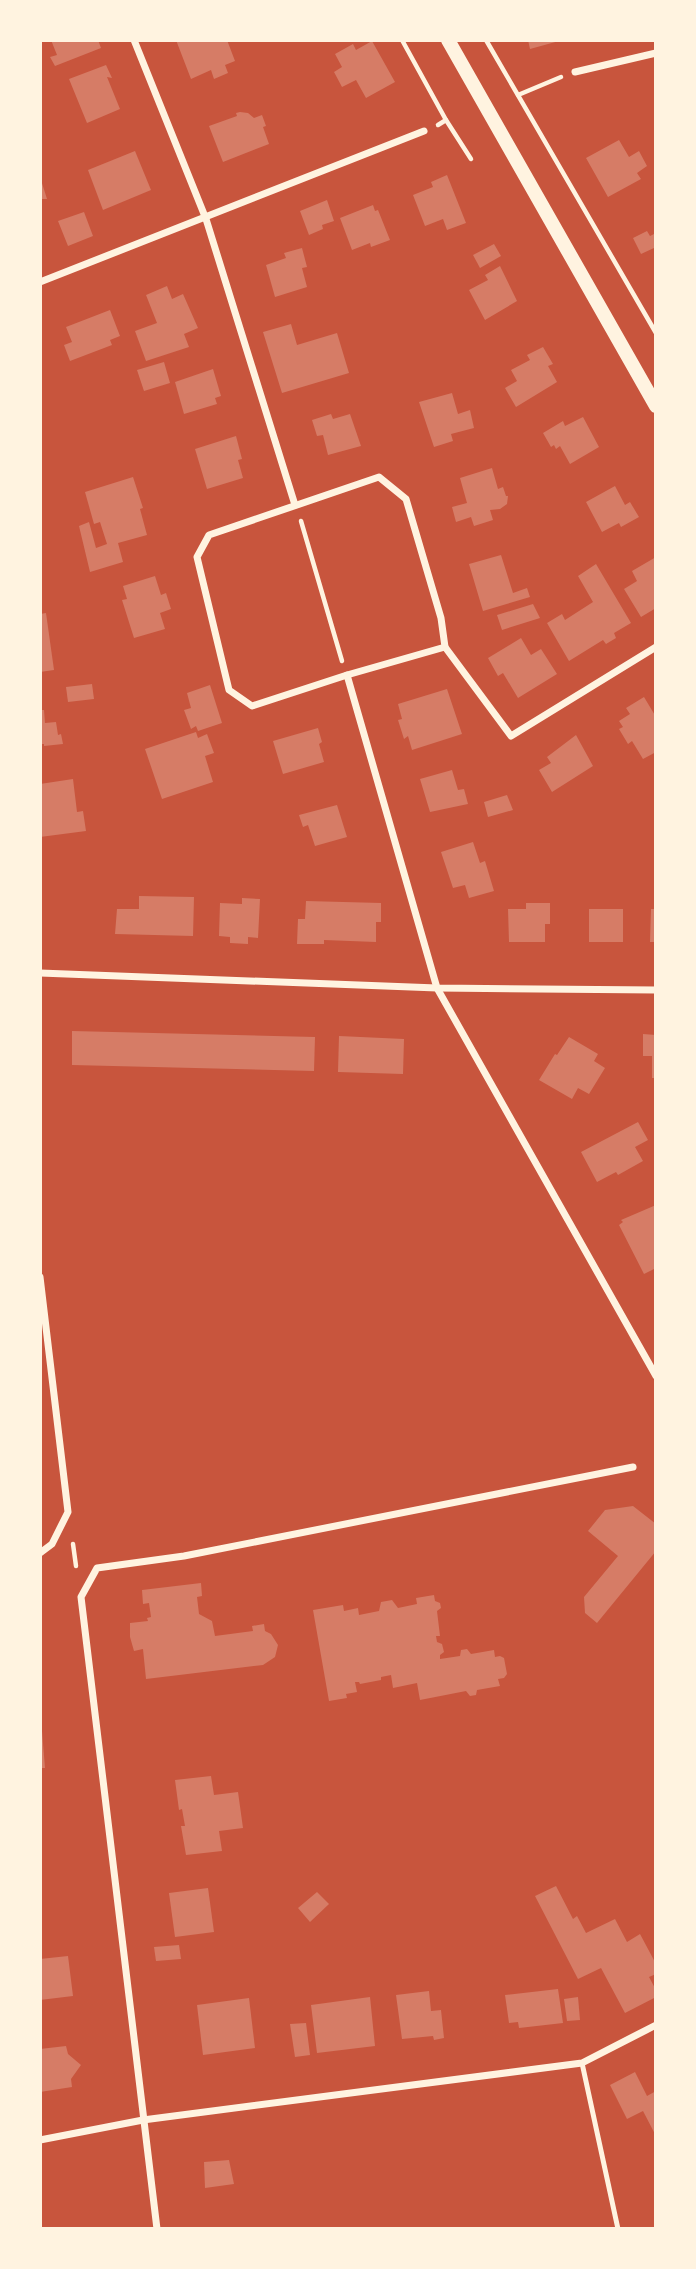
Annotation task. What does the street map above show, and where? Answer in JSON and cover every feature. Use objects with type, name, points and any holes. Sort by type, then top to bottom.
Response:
[{"type":"main road","points":[[448,40],[656,406]]},
{"type":"street","points":[[134,40],[205,219],[295,505]]},
{"type":"street","points":[[575,72],[656,53]]},
{"type":"street","points":[[40,282],[424,131]]},
{"type":"street","points":[[445,647],[347,674],[252,706],[229,690],[197,557],[209,535],[379,477],[406,499],[441,618],[445,647],[511,736],[656,647]]},
{"type":"street","points":[[347,674],[437,988],[656,1376]]},
{"type":"street","points":[[40,973],[437,988],[656,990]]},
{"type":"street","points":[[40,1277],[68,1512],[52,1544],[40,1553]]},
{"type":"street","points":[[157,2229],[81,1597],[97,1568],[184,1556],[633,1467]]},
{"type":"street","points":[[40,2140],[143,2120],[582,2063],[656,2025]]},
{"type":"lane","points":[[582,2063],[618,2229]]},
{"type":"path","points":[[402,40],[471,159]]},
{"type":"path","points":[[486,40],[656,333]]},
{"type":"path","points":[[518,95],[575,72]]},
{"type":"path","points":[[424,131],[446,120]]},
{"type":"path","points":[[295,505],[304,528],[337,649],[347,674]]},
{"type":"path","points":[[68,1512],[81,1597]]},
{"type":"building","points":[[51,40],[98,40],[101,48],[55,66],[50,57],[57,55]]},
{"type":"building","points":[[176,40],[227,40],[235,61],[225,65],[228,73],[214,79],[211,70],[191,79]]},
{"type":"building","points":[[528,40],[559,40],[559,41],[530,49]]},
{"type":"building","points":[[372,41],[395,82],[366,98],[356,80],[342,87],[334,72],[342,67],[335,54],[353,44],[356,50]]},
{"type":"building","points":[[106,65],[112,78],[107,77],[120,109],[87,123],[69,79]]},
{"type":"building","points":[[236,113],[248,113],[254,118],[262,115],[269,144],[223,162],[209,126],[237,116]]},
{"type":"building","points":[[619,140],[629,157],[639,151],[647,166],[637,173],[641,179],[608,197],[586,158]]},
{"type":"building","points":[[135,151],[151,190],[103,210],[88,170]]},
{"type":"building","points":[[447,175],[466,223],[447,230],[443,219],[425,226],[413,195],[433,187],[431,182]]},
{"type":"building","points":[[41,180],[47,199],[40,199]]},
{"type":"building","points":[[327,200],[334,221],[322,225],[323,229],[309,235],[300,211]]},
{"type":"building","points":[[373,205],[375,211],[378,210],[390,240],[371,247],[370,243],[352,250],[340,218]]},
{"type":"building","points":[[84,212],[93,236],[68,246],[58,221]]},
{"type":"building","points":[[647,231],[650,236],[656,233],[656,252],[654,248],[641,254],[633,238]]},
{"type":"building","points":[[494,244],[501,256],[480,268],[473,255]]},
{"type":"building","points":[[302,248],[307,267],[302,268],[307,287],[275,297],[266,265],[286,258],[284,253]]},
{"type":"building","points":[[500,266],[517,301],[485,320],[469,290],[488,280],[485,275]]},
{"type":"building","points":[[167,286],[172,299],[183,294],[198,328],[184,334],[189,347],[146,361],[135,331],[157,323],[146,295]]},
{"type":"building","points":[[110,310],[120,336],[110,340],[112,345],[70,361],[64,345],[72,342],[66,327]]},
{"type":"building","points":[[291,324],[297,345],[337,333],[349,373],[282,393],[263,332]]},
{"type":"building","points":[[543,347],[553,364],[548,366],[557,382],[516,407],[505,388],[517,381],[511,370],[530,360],[527,355]]},
{"type":"building","points":[[164,362],[170,383],[144,391],[137,370]]},
{"type":"building","points":[[213,369],[221,396],[215,398],[217,404],[184,414],[175,382]]},
{"type":"building","points":[[452,393],[458,414],[470,410],[474,428],[451,434],[453,441],[434,447],[419,402]]},
{"type":"building","points":[[331,414],[333,419],[350,414],[361,446],[328,455],[323,435],[317,436],[312,420]]},
{"type":"building","points":[[583,417],[599,447],[570,464],[560,446],[556,449],[554,445],[551,447],[543,433],[563,421],[565,426]]},
{"type":"building","points":[[236,436],[242,459],[238,460],[243,478],[207,489],[195,449]]},
{"type":"building","points":[[492,468],[498,489],[503,487],[508,496],[507,504],[500,509],[490,510],[493,520],[474,526],[471,517],[456,522],[452,507],[467,503],[460,478]]},
{"type":"building","points":[[133,477],[143,508],[140,509],[147,535],[118,543],[123,562],[90,572],[79,526],[89,522],[96,548],[107,544],[100,522],[94,524],[85,492]]},
{"type":"building","points":[[615,486],[625,505],[630,502],[639,517],[621,527],[619,523],[602,532],[586,502]]},
{"type":"building","points":[[501,555],[513,593],[527,588],[530,597],[483,611],[469,564]]},
{"type":"building","points":[[656,557],[656,608],[641,617],[624,589],[637,581],[632,571]]},
{"type":"building","points":[[596,564],[631,623],[614,633],[616,638],[606,644],[603,640],[569,661],[547,623],[562,614],[565,620],[593,602],[578,576]]},
{"type":"building","points":[[155,576],[161,595],[166,593],[171,609],[160,613],[165,629],[134,638],[122,600],[127,599],[123,586]]},
{"type":"building","points":[[533,604],[540,618],[502,630],[497,615]]},
{"type":"building","points":[[46,613],[54,670],[40,672],[40,614]]},
{"type":"building","points":[[521,638],[531,655],[541,649],[557,674],[518,698],[503,673],[498,676],[488,658]]},
{"type":"building","points":[[92,684],[94,699],[68,702],[66,687]]},
{"type":"building","points":[[210,685],[222,723],[198,731],[196,726],[191,729],[184,710],[191,708],[187,693]]},
{"type":"building","points":[[447,689],[462,734],[412,750],[408,736],[404,739],[398,720],[402,719],[398,704]]},
{"type":"building","points":[[644,697],[656,717],[656,752],[643,759],[632,741],[628,744],[619,729],[623,727],[619,721],[630,714],[626,708]]},
{"type":"building","points":[[40,710],[44,710],[45,723],[56,722],[63,744],[40,744]]},
{"type":"building","points":[[318,728],[324,762],[283,774],[273,741]]},
{"type":"building","points":[[196,732],[198,738],[207,734],[214,753],[205,756],[213,782],[162,799],[145,749]]},
{"type":"building","points":[[576,735],[593,766],[552,792],[539,770],[551,763],[547,757]]},
{"type":"building","points":[[452,770],[458,790],[464,789],[468,804],[430,812],[420,779]]},
{"type":"building","points":[[73,779],[77,812],[83,811],[86,831],[40,837],[40,784]]},
{"type":"building","points":[[507,795],[513,810],[488,817],[484,802]]},
{"type":"building","points":[[337,805],[347,837],[315,846],[308,825],[303,827],[299,815]]},
{"type":"building","points":[[473,842],[480,863],[485,861],[494,891],[469,898],[465,885],[453,888],[441,852]]},
{"type":"building","points":[[139,896],[194,897],[193,936],[115,934],[117,909],[139,909]]},
{"type":"building","points":[[242,898],[260,899],[258,938],[248,937],[248,944],[230,943],[230,937],[219,936],[220,903],[242,904]]},
{"type":"building","points":[[306,901],[381,903],[381,922],[376,922],[376,942],[324,940],[324,944],[297,944],[298,919],[305,919]]},
{"type":"building","points":[[526,903],[550,903],[550,924],[545,924],[545,942],[509,942],[508,909],[526,909]]},
{"type":"building","points":[[589,909],[623,909],[623,942],[589,942]]},
{"type":"building","points":[[651,909],[656,909],[656,942],[650,942]]},
{"type":"building","points":[[72,1031],[315,1037],[314,1071],[72,1065]]},
{"type":"building","points":[[643,1034],[656,1035],[656,1078],[652,1078],[652,1056],[643,1056]]},
{"type":"building","points":[[339,1036],[404,1039],[403,1074],[338,1072]]},
{"type":"building","points":[[569,1037],[598,1054],[594,1061],[605,1068],[589,1094],[578,1088],[572,1099],[539,1080]]},
{"type":"building","points":[[638,1122],[648,1140],[635,1147],[643,1161],[618,1175],[616,1172],[597,1182],[581,1152]]},
{"type":"building","points":[[656,1205],[656,1268],[644,1274],[619,1225],[623,1222],[621,1220]]},
{"type":"building","points":[[633,1506],[656,1524],[656,1551],[597,1623],[585,1613],[584,1597],[618,1556],[588,1531],[605,1510]]},
{"type":"building","points":[[201,1583],[202,1596],[197,1597],[199,1614],[212,1621],[215,1636],[253,1631],[252,1626],[264,1624],[265,1631],[271,1634],[278,1645],[275,1657],[263,1665],[146,1679],[143,1649],[134,1651],[130,1637],[130,1623],[148,1621],[147,1618],[151,1617],[149,1603],[143,1604],[142,1590]]},
{"type":"building","points":[[434,1595],[441,1608],[437,1611],[440,1636],[436,1636],[444,1652],[440,1659],[460,1656],[461,1650],[467,1649],[471,1654],[494,1650],[495,1657],[504,1658],[507,1674],[498,1679],[500,1686],[477,1690],[476,1695],[470,1696],[466,1691],[420,1700],[417,1683],[393,1688],[391,1675],[381,1677],[381,1680],[360,1684],[355,1682],[357,1692],[346,1694],[347,1698],[329,1701],[313,1610],[343,1605],[344,1611],[358,1608],[359,1615],[379,1611],[381,1602],[392,1600],[398,1608],[417,1604],[416,1598]]},
{"type":"building","points":[[42,1731],[45,1768],[40,1768]]},
{"type":"building","points":[[211,1776],[214,1795],[238,1792],[243,1828],[219,1831],[222,1851],[186,1855],[181,1826],[185,1826],[182,1809],[179,1810],[175,1780]]},
{"type":"building","points":[[556,1886],[573,1919],[577,1916],[586,1933],[615,1919],[627,1942],[640,1934],[656,1964],[656,1974],[649,1977],[656,1990],[656,1997],[625,2013],[601,1968],[578,1979],[535,1896]]},
{"type":"building","points":[[208,1888],[214,1932],[175,1937],[169,1893]]},
{"type":"building","points":[[317,1892],[329,1904],[310,1922],[298,1908]]},
{"type":"building","points":[[179,1945],[181,1959],[156,1961],[154,1947]]},
{"type":"building","points":[[68,1956],[73,1996],[40,2000],[40,1959]]},
{"type":"building","points":[[558,1989],[563,2023],[519,2028],[518,2022],[509,2023],[505,1995]]},
{"type":"building","points":[[429,1991],[431,2011],[441,2010],[444,2038],[434,2040],[433,2036],[402,2039],[396,1995]]},
{"type":"building","points":[[370,1997],[375,2046],[317,2053],[311,2005]]},
{"type":"building","points":[[578,1997],[580,2020],[567,2021],[564,1999]]},
{"type":"building","points":[[249,1998],[255,2048],[203,2055],[197,2005]]},
{"type":"building","points":[[306,2023],[310,2055],[295,2057],[290,2024]]},
{"type":"building","points":[[66,2046],[68,2054],[81,2065],[71,2079],[72,2087],[40,2092],[40,2049]]},
{"type":"building","points":[[635,2072],[647,2096],[656,2091],[656,2136],[643,2111],[627,2119],[610,2085]]},
{"type":"building","points":[[229,2160],[234,2184],[205,2188],[204,2162]]}]
